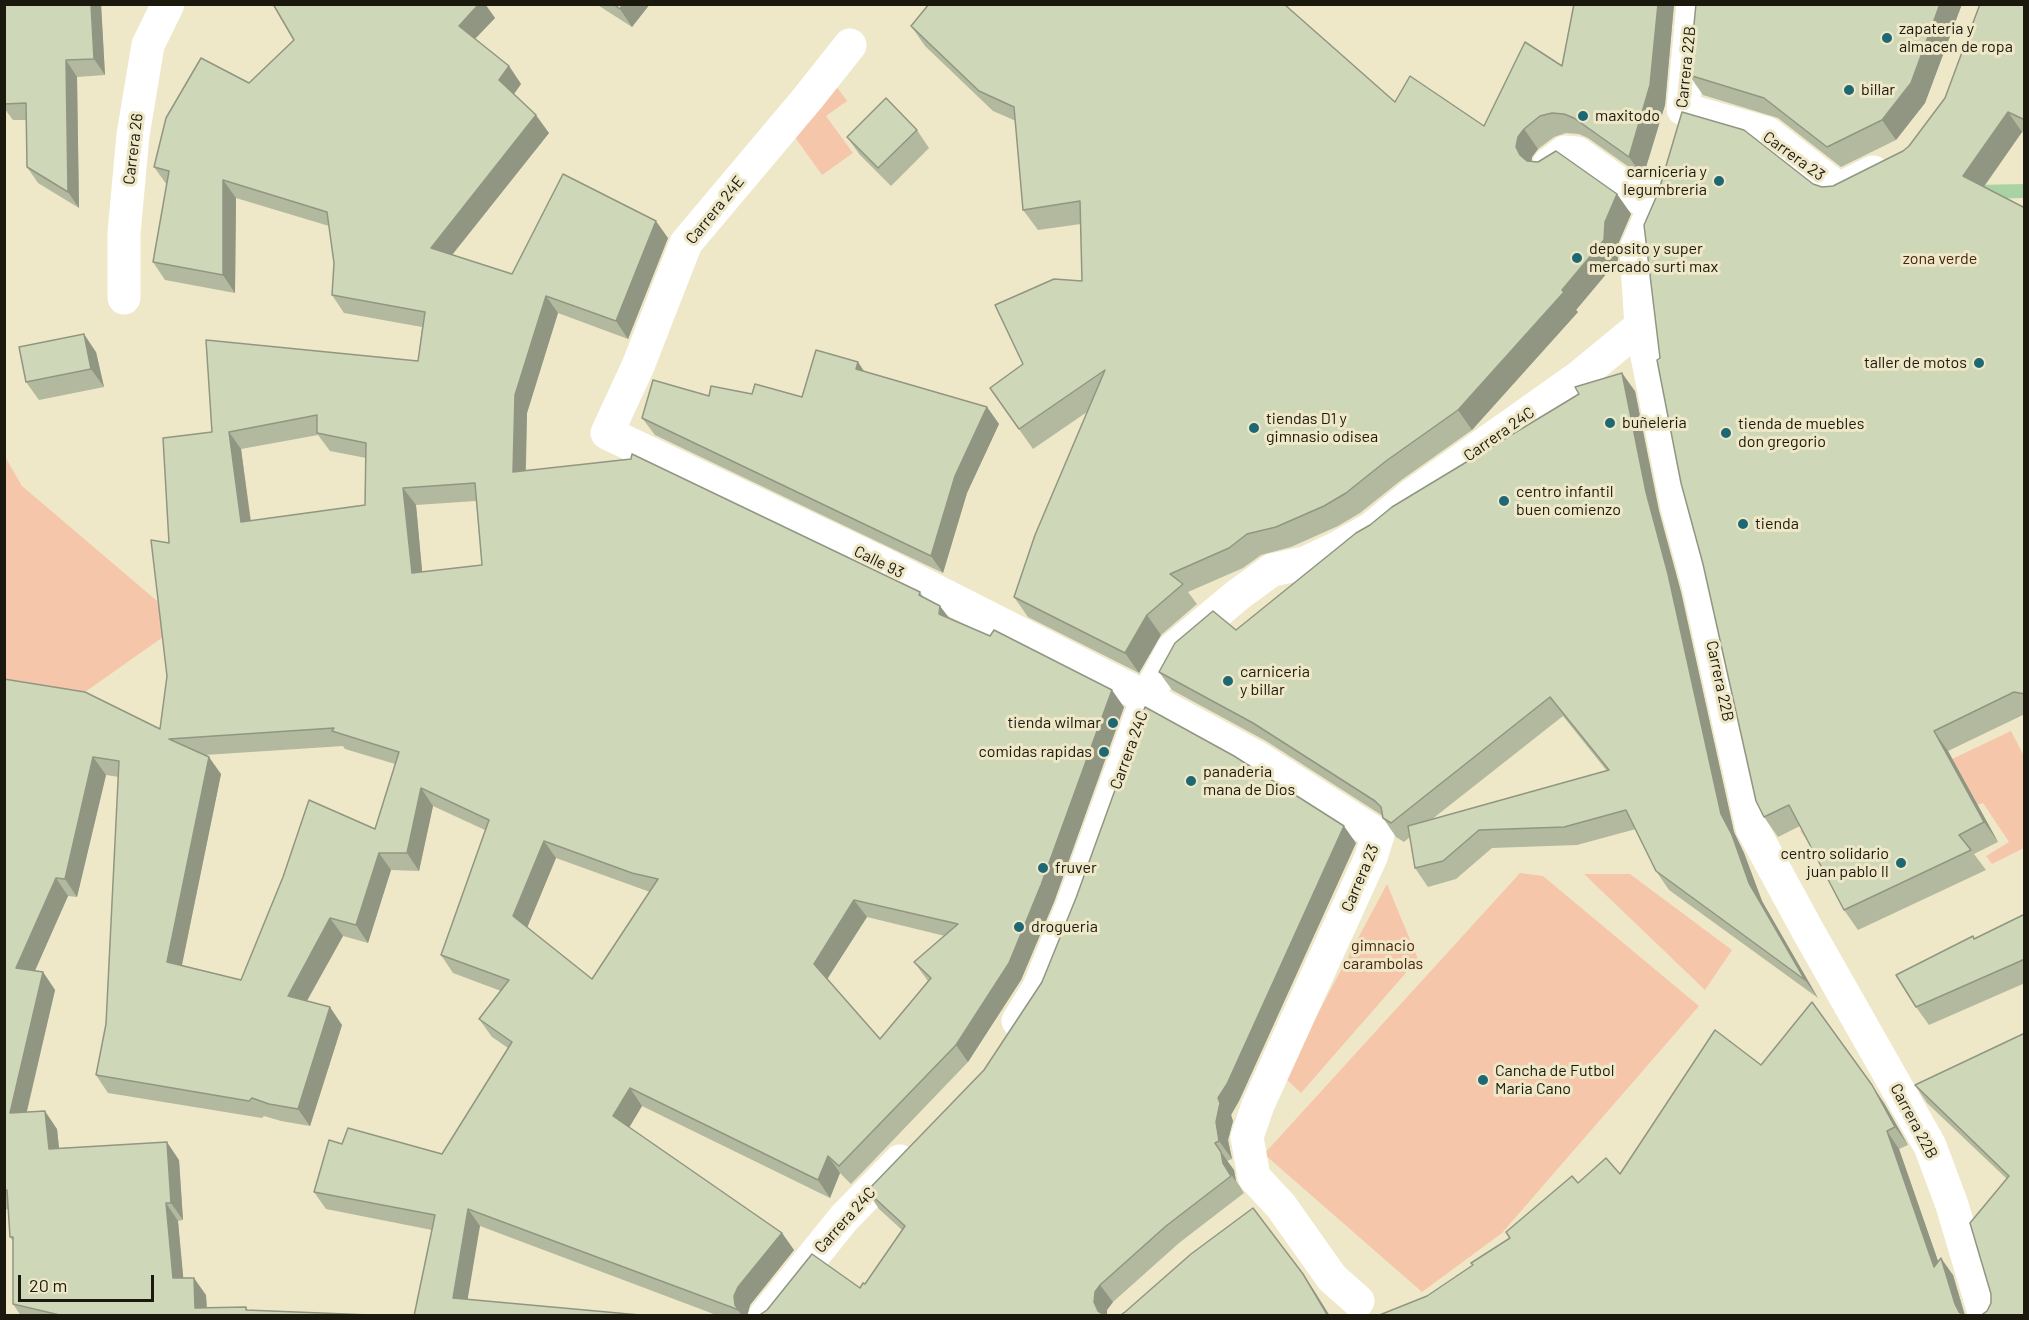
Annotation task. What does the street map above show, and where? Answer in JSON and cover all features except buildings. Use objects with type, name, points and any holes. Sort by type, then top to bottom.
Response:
[{"type":"street","name":"Carrera 26","points":[[124,298],[124,233],[134,135],[148,45],[168,4]]},
{"type":"street","name":"Carrera 22B","points":[[1693,4],[1683,109],[1654,208],[1636,249],[1641,326],[1677,507],[1699,588],[1752,828],[1930,1146],[1952,1205],[1985,1316]]},
{"type":"street","name":"Carrera 24E","points":[[608,433],[638,366],[686,243],[850,45]]},
{"type":"street","name":"Carrera 23","points":[[1683,109],[1767,133],[1839,189],[1899,160]]},
{"type":"street","points":[[1549,164],[1564,152],[1577,153],[1654,208]]},
{"type":"street","name":"Carrera 24C","points":[[1000,1048],[1038,989],[1071,909],[1147,698],[1173,649],[1239,594],[1272,570],[1305,563],[1337,549],[1371,529],[1411,496],[1579,377],[1641,326]]},
{"type":"street","name":"Calle 93","points":[[608,433],[885,565],[1147,698]]},
{"type":"street","name":"Carrera 23","points":[[1147,698],[1256,757],[1378,835],[1371,857],[1258,1105],[1246,1137],[1254,1177],[1305,1238],[1332,1278],[1358,1301]]},
{"type":"street","name":"Carrera 24C","points":[[765,1316],[844,1218],[917,1142]]},
{"type":"street","points":[[1245,1217],[1272,1197]]},
{"type":"green space","points":[[831,79],[847,101],[826,116],[853,153],[822,175],[779,115]]},
{"type":"green space","points":[[4,455],[22,486],[183,623],[58,711],[5,714]]},
{"type":"green space","points":[[2011,731],[2024,756],[2024,848],[1992,864],[1986,856],[2009,842],[1983,803],[1814,849],[1800,831]]},
{"type":"green space","name":"Cancha de Futbol Maria Cano","points":[[1520,873],[1543,876],[1699,1006],[1502,1233],[1422,1292],[1264,1154]]},
{"type":"green space","points":[[1584,874],[1630,874],[1732,950],[1705,990]]},
{"type":"green space","name":"gimnacio carambolas","points":[[1387,884],[1418,959],[1301,1093],[1284,1077]]},
{"type":"waterway","points":[[1976,192],[2024,191]]},
{"type":"place","name":"zapateria y almacen de ropa","points":[[1887,38]]},
{"type":"place","name":"billar","points":[[1849,90]]},
{"type":"place","name":"maxitodo","points":[[1583,116]]},
{"type":"place","name":"carniceria y legumbreria","points":[[1719,181]]},
{"type":"place","name":"deposito y super mercado surti max","points":[[1577,258]]},
{"type":"place","name":"taller de motos","points":[[1979,363]]},
{"type":"place","name":"buñeleria","points":[[1610,423]]},
{"type":"place","name":"tiendas D1 y gimnasio odisea","points":[[1254,428]]},
{"type":"place","name":"tienda de muebles don gregorio","points":[[1726,433]]},
{"type":"place","name":"centro infantil buen comienzo","points":[[1504,501]]},
{"type":"place","name":"tienda","points":[[1743,524]]},
{"type":"place","name":"carniceria y billar","points":[[1228,681]]},
{"type":"place","name":"tienda wilmar","points":[[1113,723]]},
{"type":"place","name":"comidas rapidas","points":[[1104,752]]},
{"type":"place","name":"panaderia mana de Dios","points":[[1191,781]]},
{"type":"place","name":"centro solidario juan pablo II","points":[[1901,863]]},
{"type":"place","name":"fruver","points":[[1043,868]]},
{"type":"place","name":"drogueria","points":[[1019,927]]},
{"type":"place","name":"Cancha de Futbol Maria Cano","points":[[1483,1080]]},
{"type":"park label","name":"zona verde","points":[[1940,259]]}]
